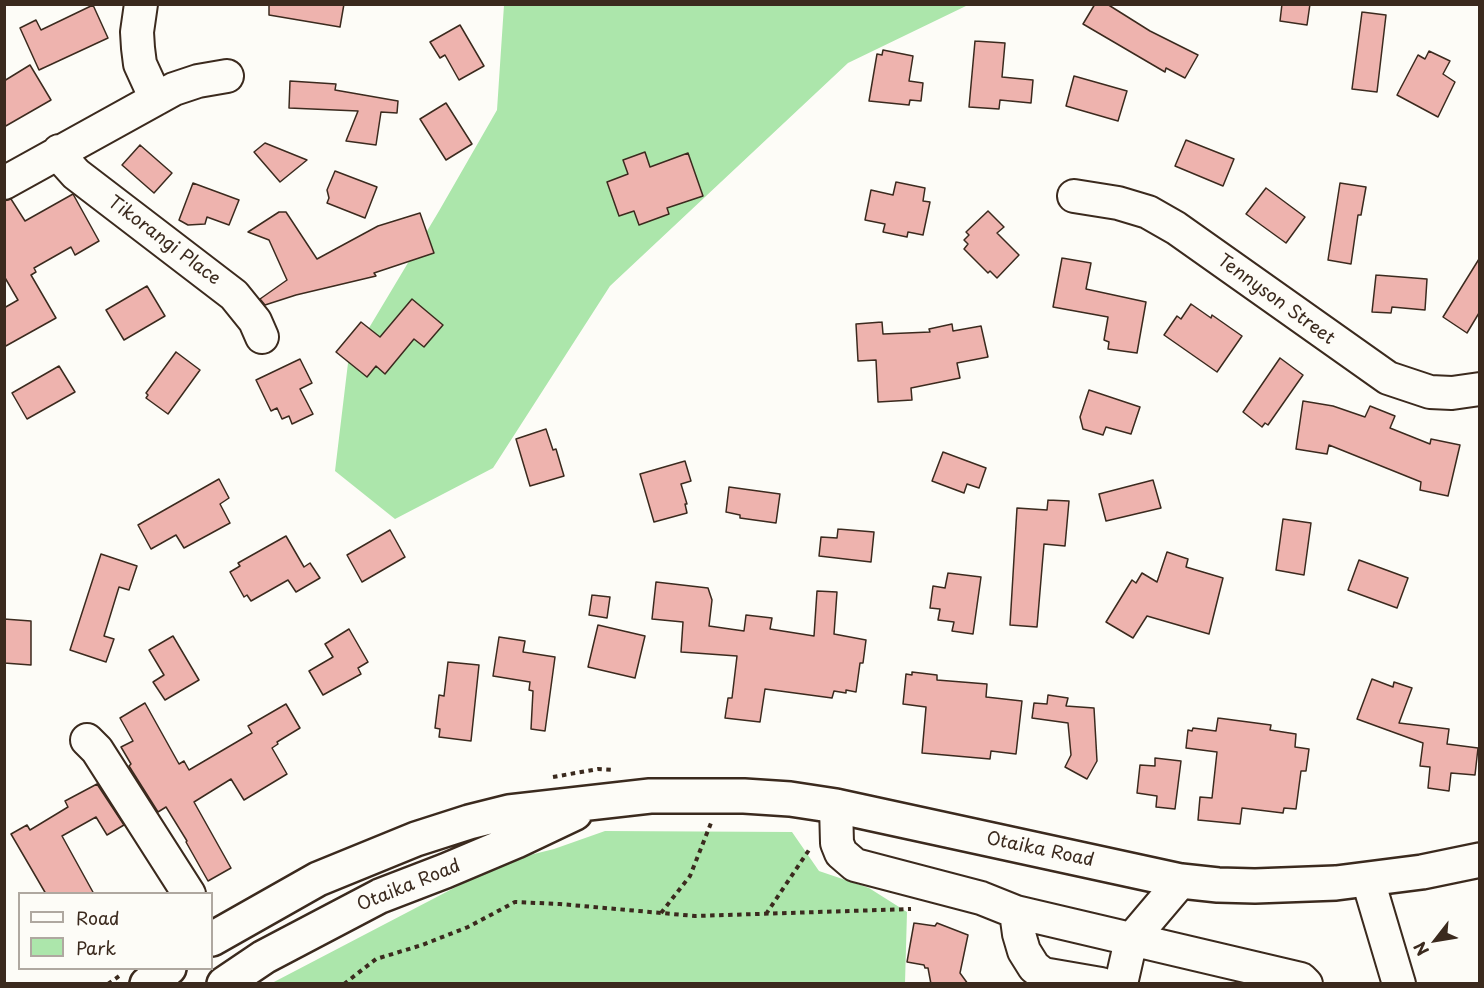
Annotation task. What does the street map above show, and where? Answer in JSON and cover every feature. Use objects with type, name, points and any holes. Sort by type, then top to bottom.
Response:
[{"type":"highway","name":"Otaika Road","points":[[213,935],[318,879],[416,838],[509,812],[601,800],[660,796],[721,795],[790,799],[836,806],[1181,881],[1255,886],[1368,880],[1479,860]]},
{"type":"highway","name":"Otaika Road","points":[[224,984],[264,957],[380,896],[506,846],[601,800]]},
{"type":"highway","points":[[147,984],[168,970]]},
{"type":"street","points":[[141,4],[137,32],[140,64],[156,99]]},
{"type":"street","points":[[4,183],[174,89],[198,81],[227,76]]},
{"type":"street","name":"Tikorangi Place","points":[[59,151],[76,174],[234,294],[255,321],[262,336]]},
{"type":"street","name":"Tennyson Street","points":[[1074,196],[1118,203],[1148,212],[1176,228],[1388,378],[1430,392],[1452,393],[1479,389]]},
{"type":"street","points":[[87,740],[97,750],[188,892]]},
{"type":"street","points":[[836,806],[837,843],[841,853],[855,865],[981,898],[1016,912],[1301,979],[1306,984]]},
{"type":"street","points":[[1368,880],[1398,984]]},
{"type":"street","points":[[1121,984],[1131,940],[1181,881]]},
{"type":"street","points":[[1016,912],[1024,951],[1034,967],[1044,974],[1101,984]]},
{"type":"path","points":[[661,913],[690,876],[721,795]]},
{"type":"path","points":[[766,914],[814,841]]},
{"type":"path","points":[[344,984],[376,959],[422,945],[468,927],[515,902],[695,916],[916,909]]},
{"type":"green space","points":[[504,5],[968,5],[848,63],[610,286],[493,468],[395,519],[335,471],[348,363],[497,110]]},
{"type":"green space","points":[[605,831],[792,832],[819,871],[869,888],[907,912],[905,983],[272,983],[475,877],[522,857],[554,849]]},
{"type":"building","points":[[269,4],[344,4],[340,27],[269,15]]},
{"type":"building","points":[[1095,4],[1107,4],[1150,31],[1198,55],[1185,78],[1166,68],[1165,72],[1083,24]]},
{"type":"building","points":[[1282,4],[1310,4],[1307,25],[1280,21]]},
{"type":"building","points":[[93,5],[108,38],[39,70],[20,28],[36,20],[41,30]]},
{"type":"building","points":[[1362,12],[1386,15],[1377,92],[1352,89]]},
{"type":"building","points":[[460,25],[484,66],[459,80],[445,55],[440,58],[430,42]]},
{"type":"building","points":[[975,41],[1005,43],[1002,77],[1033,80],[1031,103],[1000,100],[999,109],[969,107]]},
{"type":"building","points":[[883,50],[913,56],[909,81],[923,83],[921,101],[910,100],[909,105],[869,101],[877,54],[882,55]]},
{"type":"building","points":[[1429,51],[1450,61],[1443,74],[1455,82],[1438,117],[1397,95],[1418,55],[1425,59]]},
{"type":"building","points":[[30,65],[51,100],[4,127],[4,81]]},
{"type":"building","points":[[1074,76],[1127,91],[1118,121],[1066,106]]},
{"type":"building","points":[[290,81],[336,84],[335,90],[398,101],[397,113],[381,112],[376,145],[346,141],[358,111],[289,108]]},
{"type":"building","points":[[446,103],[472,144],[446,160],[420,119]]},
{"type":"building","points":[[1186,140],[1234,159],[1223,186],[1175,166]]},
{"type":"building","points":[[265,143],[307,160],[280,182],[254,152]]},
{"type":"building","points":[[140,145],[172,173],[154,193],[122,165]]},
{"type":"building","points":[[645,152],[650,167],[688,153],[703,196],[667,208],[669,214],[639,225],[634,211],[619,216],[607,182],[628,174],[623,160]]},
{"type":"building","points":[[335,171],[377,187],[365,218],[327,203],[329,198],[327,190]]},
{"type":"building","points":[[896,182],[925,188],[923,201],[930,202],[923,235],[908,232],[907,237],[883,232],[885,224],[865,220],[871,190],[893,195]]},
{"type":"building","points":[[193,183],[239,200],[229,225],[207,217],[205,224],[188,225],[179,220]]},
{"type":"building","points":[[1340,183],[1366,187],[1361,215],[1358,215],[1351,264],[1328,260]]},
{"type":"building","points":[[1266,188],[1305,217],[1286,243],[1246,214]]},
{"type":"building","points":[[73,194],[99,241],[75,255],[71,247],[34,268],[36,272],[31,275],[56,318],[4,347],[4,308],[18,300],[4,276],[4,201],[11,199],[25,221]]},
{"type":"building","points":[[988,211],[1004,227],[997,233],[1019,255],[997,278],[990,271],[988,273],[964,249],[968,244],[964,240],[969,235],[966,232]]},
{"type":"building","points":[[279,212],[286,212],[317,259],[378,226],[420,213],[434,253],[374,273],[376,276],[296,295],[265,305],[260,299],[287,280],[269,240],[248,232]]},
{"type":"building","points":[[1062,258],[1091,263],[1086,289],[1146,302],[1137,353],[1108,349],[1109,342],[1104,340],[1108,317],[1053,307]]},
{"type":"building","points":[[1479,259],[1479,313],[1467,333],[1443,317]]},
{"type":"building","points":[[1376,275],[1427,279],[1425,310],[1392,307],[1391,313],[1372,312]]},
{"type":"building","points":[[147,286],[165,316],[124,340],[106,310]]},
{"type":"building","points":[[412,299],[443,325],[424,347],[414,339],[385,374],[376,366],[367,377],[336,352],[361,322],[380,337]]},
{"type":"building","points":[[1191,304],[1211,318],[1212,315],[1242,336],[1217,372],[1164,335],[1177,316],[1181,319]]},
{"type":"building","points":[[882,322],[883,334],[930,332],[929,329],[952,324],[953,331],[981,326],[988,357],[957,363],[960,378],[911,388],[912,400],[878,402],[876,360],[858,361],[856,324]]},
{"type":"building","points":[[176,352],[200,370],[168,414],[146,398],[148,395],[146,393]]},
{"type":"building","points":[[1280,358],[1303,375],[1268,425],[1265,423],[1262,427],[1243,412]]},
{"type":"building","points":[[300,359],[312,383],[300,389],[313,414],[292,424],[289,416],[282,419],[277,408],[271,411],[256,380]]},
{"type":"building","points":[[59,366],[75,392],[27,419],[12,393]]},
{"type":"building","points":[[1089,390],[1140,407],[1131,434],[1106,427],[1103,435],[1083,429],[1080,417]]},
{"type":"building","points":[[1303,401],[1333,406],[1365,417],[1370,406],[1395,416],[1390,428],[1430,444],[1431,439],[1460,445],[1448,496],[1420,490],[1421,482],[1329,445],[1327,454],[1296,449]]},
{"type":"building","points":[[546,429],[553,450],[556,449],[564,476],[530,486],[516,439]]},
{"type":"building","points":[[943,452],[986,468],[979,488],[967,484],[964,493],[932,481]]},
{"type":"building","points":[[685,461],[691,481],[681,484],[687,504],[685,504],[687,513],[654,522],[640,474]]},
{"type":"building","points":[[219,479],[229,498],[220,504],[230,523],[184,548],[176,535],[151,549],[138,525]]},
{"type":"building","points":[[1153,480],[1161,508],[1106,521],[1099,494]]},
{"type":"building","points":[[729,487],[780,494],[776,523],[740,518],[740,515],[726,512]]},
{"type":"building","points":[[1048,500],[1069,501],[1065,546],[1044,544],[1037,627],[1010,625],[1017,508],[1047,510]]},
{"type":"building","points":[[1283,519],[1311,523],[1304,575],[1276,570]]},
{"type":"building","points":[[838,529],[874,532],[871,562],[819,556],[821,537],[837,538]]},
{"type":"building","points":[[390,530],[405,557],[362,582],[347,555]]},
{"type":"building","points":[[286,536],[304,567],[310,563],[320,578],[296,592],[288,580],[251,601],[247,595],[244,597],[230,572],[240,566],[238,563]]},
{"type":"building","points":[[1167,552],[1188,559],[1186,567],[1223,578],[1209,634],[1147,616],[1133,638],[1106,622],[1132,580],[1136,583],[1142,573],[1157,582]]},
{"type":"building","points":[[101,554],[137,566],[129,590],[119,587],[104,636],[114,639],[106,662],[70,650]]},
{"type":"building","points":[[1359,560],[1408,578],[1397,608],[1348,590]]},
{"type":"building","points":[[948,573],[981,577],[973,634],[952,631],[954,622],[938,620],[940,609],[930,608],[933,586],[945,588]]},
{"type":"building","points":[[656,582],[708,588],[712,600],[709,626],[744,631],[746,615],[772,618],[770,629],[814,636],[817,591],[837,592],[834,634],[866,640],[856,692],[834,691],[832,698],[765,689],[760,722],[725,718],[728,698],[732,698],[737,656],[681,652],[683,622],[652,619]]},
{"type":"building","points":[[592,595],[610,597],[607,618],[589,615]]},
{"type":"building","points":[[4,619],[31,621],[31,665],[4,663]]},
{"type":"building","points":[[598,625],[645,636],[635,678],[588,667]]},
{"type":"building","points":[[349,629],[368,662],[358,668],[361,674],[323,695],[309,671],[333,657],[325,644]]},
{"type":"building","points":[[173,636],[199,680],[165,700],[153,682],[164,675],[149,650]]},
{"type":"building","points":[[499,637],[525,641],[523,652],[555,657],[545,731],[531,729],[533,691],[529,690],[530,682],[493,676]]},
{"type":"building","points":[[448,662],[479,665],[471,741],[439,737],[440,729],[435,728],[439,695],[444,696]]},
{"type":"building","points":[[912,672],[937,675],[937,680],[987,684],[986,697],[1022,701],[1016,754],[991,751],[990,759],[922,753],[926,707],[903,704],[906,674],[912,675]]},
{"type":"building","points":[[1372,679],[1393,687],[1394,682],[1412,688],[1399,723],[1449,729],[1447,744],[1478,748],[1475,775],[1451,773],[1449,791],[1428,788],[1430,767],[1420,766],[1423,743],[1357,719]]},
{"type":"building","points":[[1048,695],[1068,698],[1066,706],[1094,708],[1097,761],[1087,779],[1065,767],[1071,755],[1068,723],[1032,718],[1034,703],[1047,704]]},
{"type":"building","points":[[145,703],[179,764],[184,761],[189,770],[252,733],[248,726],[286,704],[300,728],[277,742],[278,744],[272,748],[287,774],[244,800],[231,779],[194,802],[231,868],[208,881],[166,807],[158,812],[129,766],[131,764],[121,747],[133,741],[120,718]]},
{"type":"building","points":[[1218,718],[1271,725],[1270,730],[1296,734],[1295,747],[1309,749],[1306,771],[1301,771],[1296,809],[1284,808],[1283,813],[1242,808],[1240,824],[1198,820],[1200,797],[1212,798],[1217,752],[1186,748],[1188,730],[1192,731],[1193,728],[1216,731]]},
{"type":"building","points":[[1155,758],[1181,761],[1175,809],[1156,807],[1157,796],[1137,793],[1140,765],[1155,766]]},
{"type":"building","points":[[97,784],[124,825],[107,835],[96,817],[62,836],[93,892],[45,892],[11,834],[27,825],[30,830],[68,807],[65,801]]},
{"type":"building","points":[[914,923],[935,926],[937,923],[968,935],[960,973],[968,984],[931,984],[928,968],[907,962]]}]
